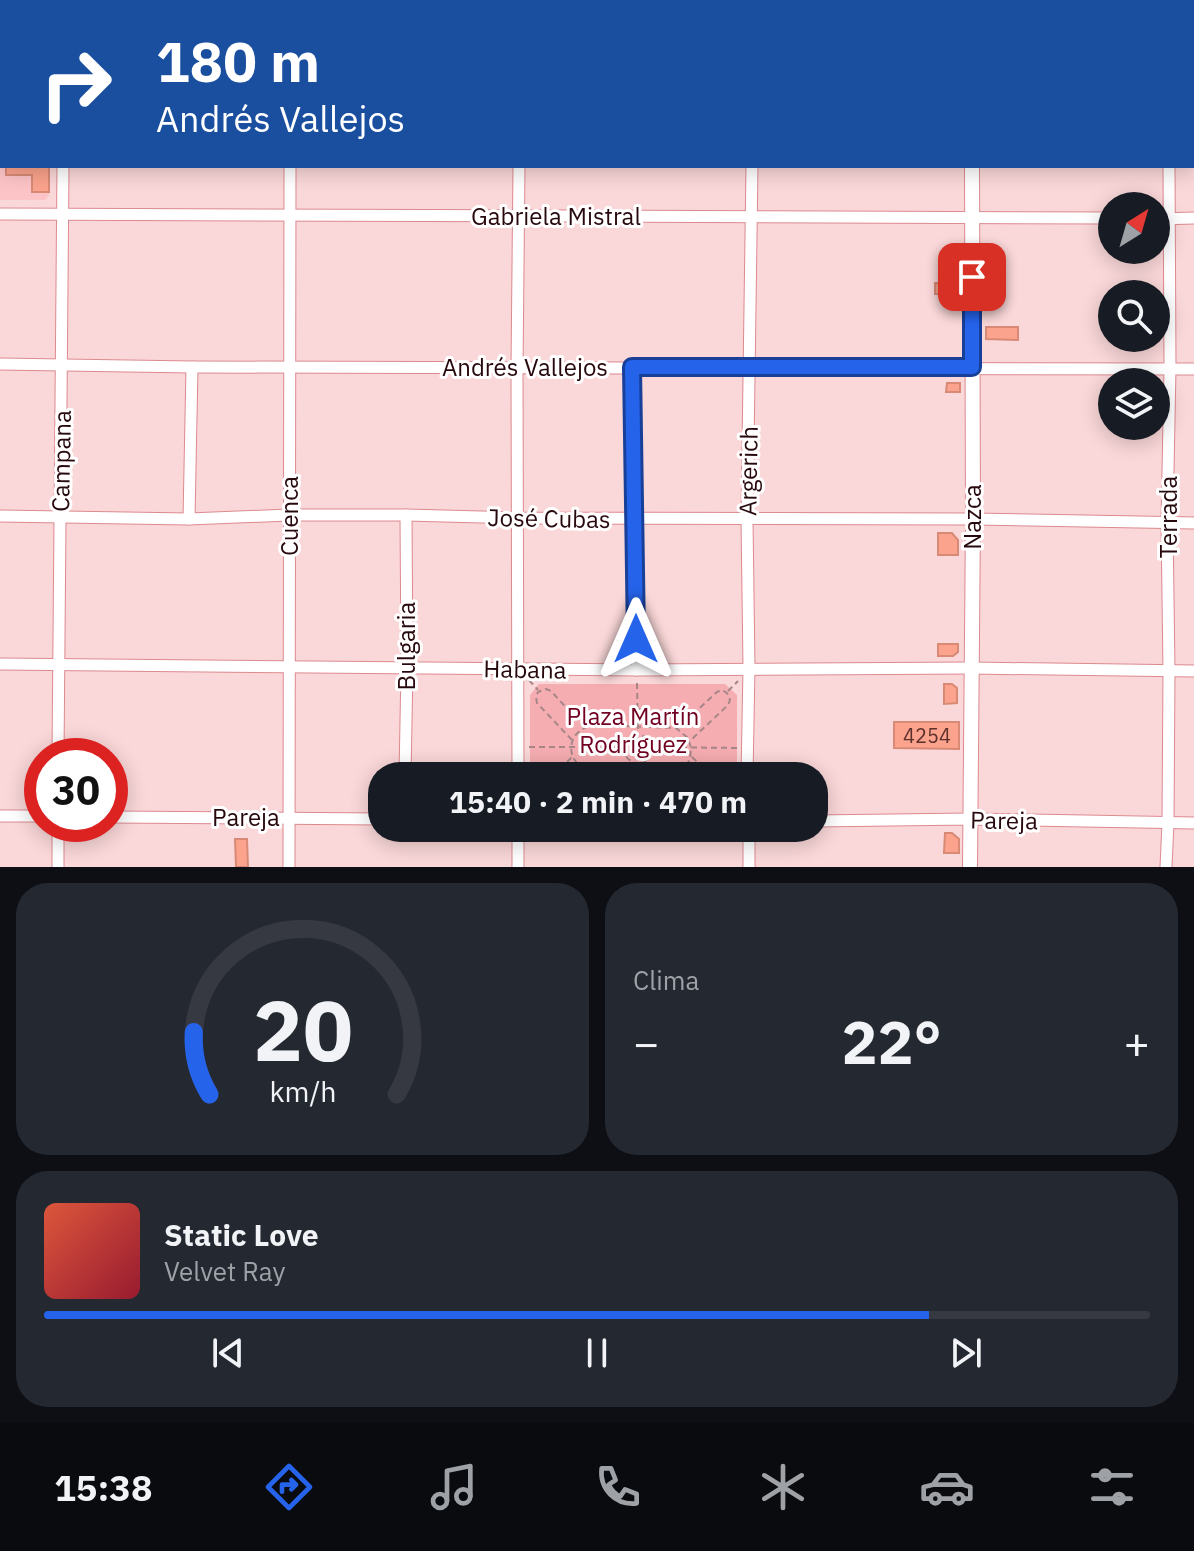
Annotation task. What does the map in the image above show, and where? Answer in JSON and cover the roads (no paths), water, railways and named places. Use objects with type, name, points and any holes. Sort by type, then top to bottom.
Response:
[{"type":"street","name":"Campana","points":[[58,738],[63,168]]},
{"type":"street","name":"Cuenca","points":[[289,867],[290,168]]},
{"type":"street","points":[[518,762],[519,168]]},
{"type":"street","name":"Argerich","points":[[747,762],[752,168]]},
{"type":"street","name":"Nazca","points":[[970,867],[972,168]]},
{"type":"street","name":"Terrada","points":[[1166,192],[1169,168]]},
{"type":"street","name":"Gabriela Mistral","points":[[0,214],[1098,218]]},
{"type":"street","points":[[1170,219],[1194,218]]},
{"type":"street","name":"Terrada","points":[[1164,264],[1170,368]]},
{"type":"street","name":"Andrés Vallejos","points":[[0,364],[1194,369]]},
{"type":"street","points":[[189,519],[192,367]]},
{"type":"street","points":[[632,367],[637,670]]},
{"type":"street","name":"Terrada","points":[[1166,867],[1169,440]]},
{"type":"street","name":"José Cubas","points":[[0,516],[189,519],[406,515],[1194,523]]},
{"type":"street","name":"Bulgaria","points":[[405,762],[406,515]]},
{"type":"street","name":"Habana","points":[[0,664],[1194,671]]},
{"type":"street","points":[[0,816],[24,816]]},
{"type":"street","name":"Pareja","points":[[128,817],[368,819]]},
{"type":"street","name":"Pareja","points":[[828,821],[970,819],[1194,823]]},
{"type":"street","points":[[58,842],[58,867]]},
{"type":"street","points":[[518,842],[518,867]]},
{"type":"street","points":[[749,842],[749,867]]},
{"type":"park label","name":"Plaza Martín Rodríguez","points":[[633,730]]}]
